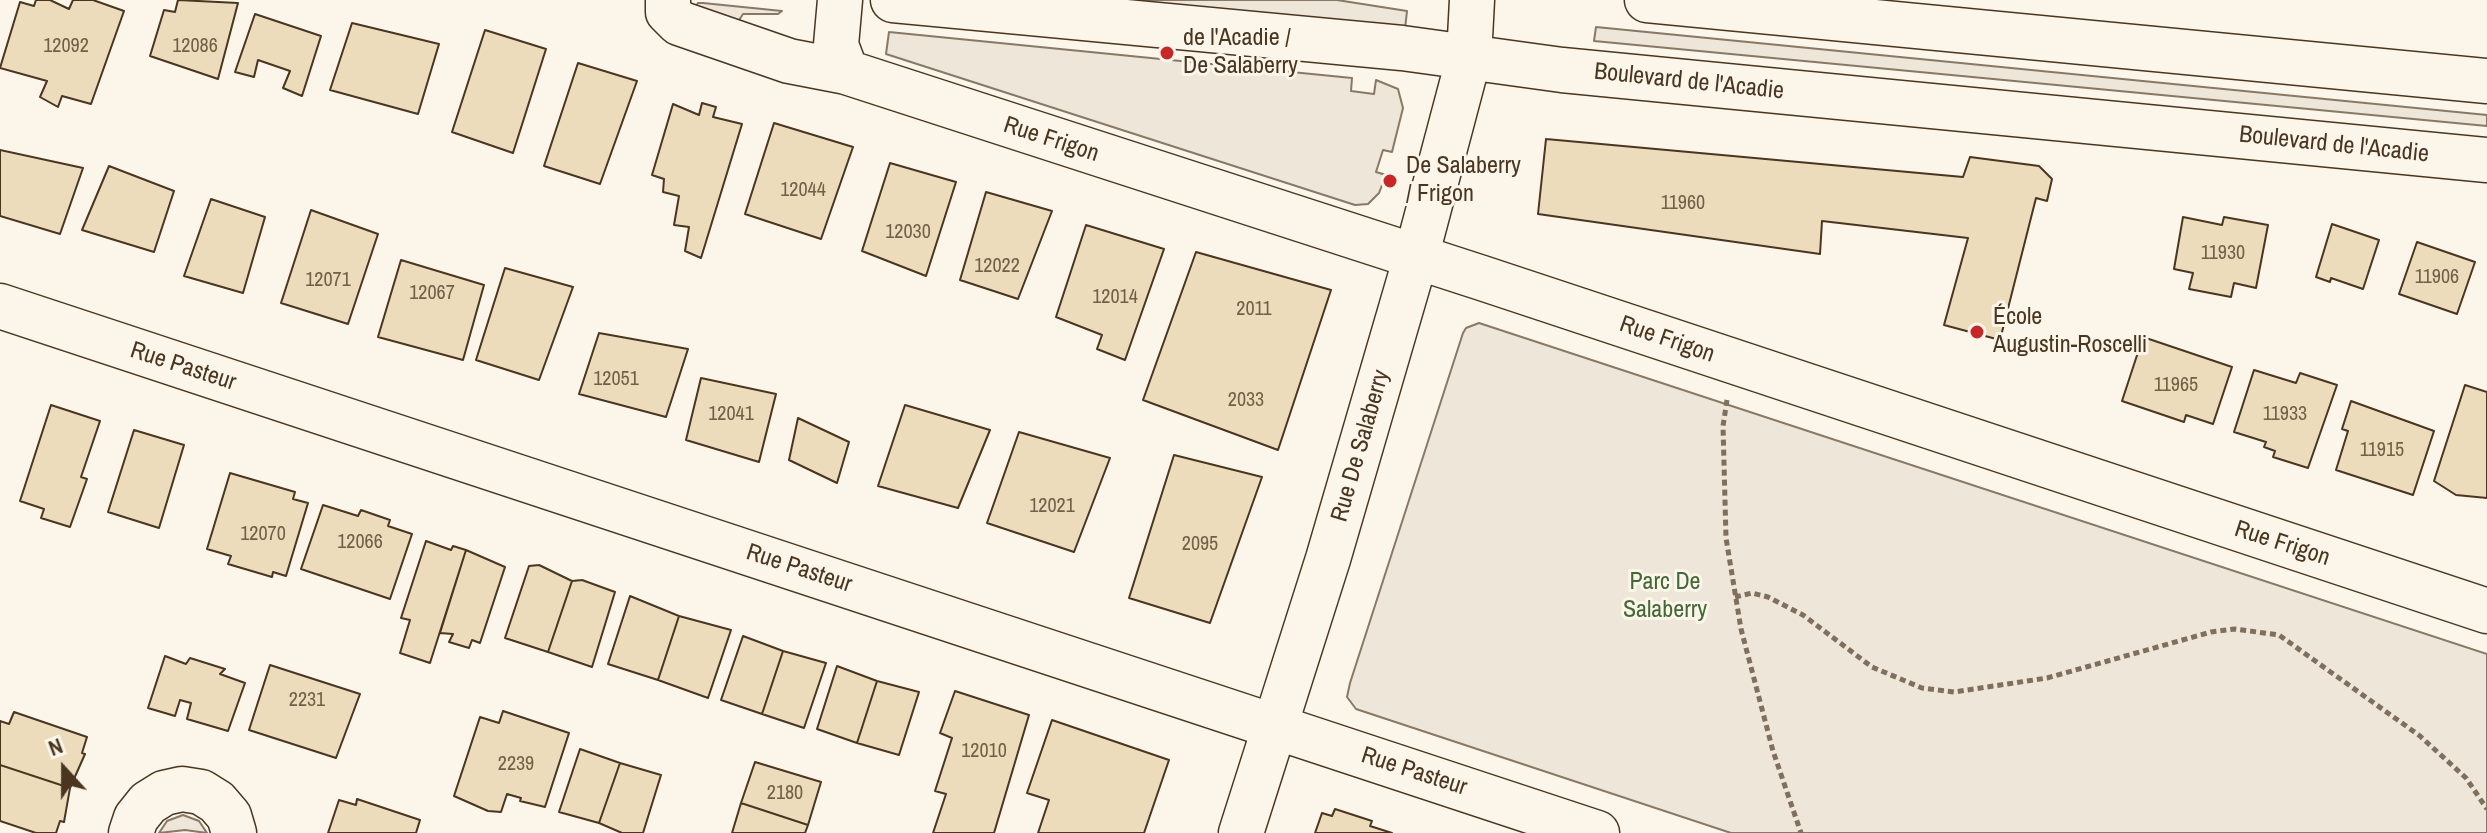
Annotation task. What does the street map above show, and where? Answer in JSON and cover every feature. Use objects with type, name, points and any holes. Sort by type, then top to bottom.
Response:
[{"type":"street","name":"Rue Frigon","points":[[668,0],[668,12],[679,23],[789,61],[846,72],[2487,611]]},
{"type":"street","points":[[840,0],[836,45],[846,72]]},
{"type":"street","name":"Boulevard de l'Acadie","points":[[893,0],[2487,160]]},
{"type":"street","name":"Rue De Salaberry","points":[[1241,833],[1277,725],[1416,257],[1469,57],[1472,0]]},
{"type":"street","name":"Rue De Salaberry","points":[[1469,57],[1502,0]]},
{"type":"street","points":[[1647,0],[2487,81]]},
{"type":"street","name":"Rue Pasteur","points":[[0,306],[1597,833]]},
{"type":"street","points":[[131,833],[136,818],[148,803],[164,793],[182,789],[201,792],[217,802],[229,816],[234,833]]},
{"type":"path","points":[[1727,398],[1723,410],[1724,498],[1735,597],[1773,751],[1801,833]]},
{"type":"path","points":[[1735,597],[1752,593],[1768,597],[1803,615],[1872,667],[1922,688],[1954,692],[2047,678],[2211,632],[2235,629],[2279,635],[2420,736],[2466,778],[2487,809]]},
{"type":"green space","points":[[1107,0],[1337,0],[1407,11],[1405,29]]},
{"type":"green space","points":[[698,3],[782,11],[778,14],[743,14],[736,25],[695,7]]},
{"type":"green space","points":[[1596,27],[2487,115],[2487,126],[1594,41]]},
{"type":"green space","points":[[889,32],[1352,78],[1351,91],[1374,94],[1376,80],[1398,89],[1403,108],[1392,152],[1383,150],[1376,172],[1386,175],[1379,193],[1368,204],[1355,205],[886,54]]},
{"type":"green space","name":"Parc De Salaberry","points":[[1479,323],[2487,654],[2487,833],[1731,833],[1356,709],[1347,697],[1350,683],[1463,333],[1466,328]]},
{"type":"green space","points":[[183,815],[199,821],[207,833],[185,830],[159,833],[167,821]]},
{"type":"building","points":[[36,0],[50,0],[69,9],[73,0],[93,0],[124,11],[91,104],[62,96],[58,107],[40,97],[47,81],[0,68],[20,2],[34,6]]},
{"type":"building","points":[[178,0],[238,3],[218,79],[150,56],[164,10],[175,12]]},
{"type":"building","points":[[255,14],[321,36],[302,96],[283,88],[290,71],[258,60],[254,77],[235,72]]},
{"type":"building","points":[[352,23],[439,44],[418,114],[330,90]]},
{"type":"building","points":[[485,30],[546,49],[513,153],[452,132]]},
{"type":"building","points":[[578,63],[637,81],[600,184],[544,166]]},
{"type":"building","points":[[702,103],[716,107],[713,117],[742,124],[701,258],[685,251],[689,227],[674,225],[679,196],[663,192],[664,179],[652,175],[673,104],[699,115]]},
{"type":"building","points":[[774,123],[853,147],[821,239],[745,214]]},
{"type":"building","points":[[1546,139],[1963,177],[1970,157],[2039,166],[2052,179],[2047,201],[2036,198],[2000,340],[1944,325],[1968,238],[1822,221],[1820,254],[1538,214]]},
{"type":"building","points":[[0,150],[83,168],[60,234],[0,216]]},
{"type":"building","points":[[890,163],[956,182],[926,276],[862,251]]},
{"type":"building","points":[[109,166],[174,191],[154,252],[82,230]]},
{"type":"building","points":[[986,192],[1052,211],[1018,299],[960,280]]},
{"type":"building","points":[[211,199],[265,217],[243,293],[184,276]]},
{"type":"building","points":[[311,210],[378,234],[348,324],[281,303]]},
{"type":"building","points":[[2183,217],[2222,225],[2224,217],[2268,225],[2256,288],[2234,283],[2231,297],[2189,289],[2193,273],[2174,269]]},
{"type":"building","points":[[2332,224],[2379,240],[2363,289],[2331,278],[2330,282],[2316,277]]},
{"type":"building","points":[[1086,225],[1164,249],[1125,360],[1097,349],[1102,335],[1056,317]]},
{"type":"building","points":[[2417,242],[2475,262],[2457,314],[2399,294]]},
{"type":"building","points":[[1196,252],[1331,290],[1278,450],[1143,400]]},
{"type":"building","points":[[401,260],[484,285],[463,360],[378,337]]},
{"type":"building","points":[[505,268],[573,287],[539,380],[476,360]]},
{"type":"building","points":[[599,333],[688,349],[666,417],[579,394]]},
{"type":"building","points":[[2143,337],[2232,367],[2213,424],[2186,415],[2184,422],[2122,401]]},
{"type":"building","points":[[2254,370],[2296,383],[2300,373],[2337,385],[2308,468],[2273,457],[2275,451],[2264,447],[2266,442],[2234,432]]},
{"type":"building","points":[[701,378],[776,394],[759,462],[686,440]]},
{"type":"building","points":[[2465,385],[2487,392],[2487,498],[2456,495],[2434,481]]},
{"type":"building","points":[[2351,401],[2434,431],[2413,495],[2336,470],[2348,431],[2342,429]]},
{"type":"building","points":[[51,405],[100,421],[81,477],[87,479],[70,527],[41,518],[44,509],[20,501]]},
{"type":"building","points":[[905,405],[990,430],[958,508],[878,486]]},
{"type":"building","points":[[798,418],[849,442],[837,483],[789,460]]},
{"type":"building","points":[[134,430],[184,445],[159,528],[108,512]]},
{"type":"building","points":[[1019,432],[1110,458],[1074,552],[987,523]]},
{"type":"building","points":[[1174,455],[1262,477],[1210,623],[1129,598]]},
{"type":"building","points":[[230,473],[295,492],[293,499],[308,503],[286,576],[273,572],[272,577],[228,564],[231,556],[207,549]]},
{"type":"building","points":[[323,505],[358,516],[361,510],[390,520],[388,526],[412,534],[390,599],[301,569]]},
{"type":"building","points":[[426,541],[451,550],[453,546],[466,550],[430,663],[400,653],[410,620],[401,618]]},
{"type":"building","points":[[466,550],[505,567],[480,643],[472,640],[469,648],[449,642],[453,634],[440,633]]},
{"type":"building","points":[[539,565],[572,581],[548,652],[505,638],[529,566]]},
{"type":"building","points":[[582,580],[615,592],[592,667],[548,652],[572,581]]},
{"type":"building","points":[[630,596],[679,616],[658,680],[608,664]]},
{"type":"building","points":[[679,616],[731,630],[708,698],[658,680]]},
{"type":"building","points":[[743,636],[783,651],[762,714],[721,700]]},
{"type":"building","points":[[783,651],[826,663],[804,728],[762,714]]},
{"type":"building","points":[[165,656],[186,664],[190,658],[225,669],[220,674],[245,683],[228,731],[187,719],[191,703],[180,700],[175,716],[148,708]]},
{"type":"building","points":[[270,665],[360,694],[336,758],[249,730]]},
{"type":"building","points":[[837,666],[877,681],[857,743],[817,729]]},
{"type":"building","points":[[877,681],[919,692],[899,755],[857,743]]},
{"type":"building","points":[[955,691],[1029,715],[994,833],[933,833],[946,794],[935,791],[952,738],[940,733]]},
{"type":"building","points":[[503,711],[569,733],[545,807],[520,801],[521,798],[507,794],[501,812],[488,811],[454,796],[480,717],[499,723]]},
{"type":"building","points":[[14,712],[87,737],[82,753],[85,754],[70,788],[0,765],[0,721],[9,724]]},
{"type":"building","points":[[1052,720],[1169,760],[1144,833],[1038,833],[1049,800],[1027,793]]},
{"type":"building","points":[[580,749],[620,763],[599,823],[559,812]]},
{"type":"building","points":[[755,762],[821,782],[808,825],[741,803]]},
{"type":"building","points":[[620,763],[661,775],[643,833],[622,833],[599,823]]},
{"type":"building","points":[[0,765],[70,788],[64,822],[60,821],[56,833],[36,833],[0,821]]},
{"type":"building","points":[[357,799],[420,820],[416,833],[328,833],[339,800],[356,805]]},
{"type":"building","points":[[741,803],[808,825],[805,833],[732,833]]},
{"type":"building","points":[[1335,809],[1372,821],[1370,826],[1392,833],[1315,833],[1322,813],[1332,816]]},
{"type":"place","name":"de l'Acadie / De Salaberry","points":[[1167,53]]},
{"type":"place","name":"De Salaberry / Frigon","points":[[1390,181]]},
{"type":"place","name":"École Augustin-Roscelli","points":[[1977,332]]}]
